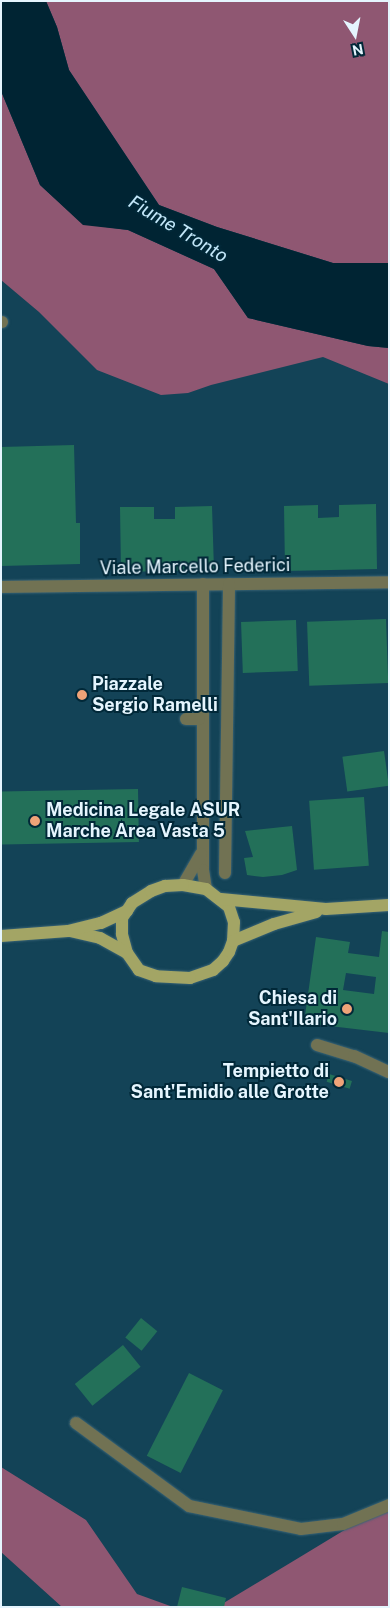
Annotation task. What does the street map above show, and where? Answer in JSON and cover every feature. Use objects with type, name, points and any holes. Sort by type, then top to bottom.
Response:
[{"type":"main road","points":[[183,885],[206,889],[229,907],[234,922],[233,941],[223,961],[213,970],[190,978],[156,976],[139,970],[127,953],[122,934],[122,918],[132,903],[151,891],[165,886],[183,885]]},
{"type":"main road","points":[[221,899],[326,909],[389,904]]},
{"type":"main road","points":[[233,941],[274,924],[326,909]]},
{"type":"main road","points":[[1,936],[68,931],[101,923],[127,911]]},
{"type":"main road","points":[[68,931],[100,938],[127,953]]},
{"type":"street","name":"Viale Marcello Federici","points":[[1,587],[389,582]]},
{"type":"street","points":[[202,584],[203,687],[196,723],[204,848],[203,870],[206,889]]},
{"type":"street","points":[[225,873],[229,584]]},
{"type":"street","points":[[183,885],[196,866],[204,848]]},
{"type":"street","points":[[317,1045],[354,1056],[389,1072]]},
{"type":"street","points":[[76,1423],[189,1506],[301,1529],[343,1524],[389,1505]]},
{"type":"shaded area","points":[[46,1],[389,1],[389,263],[333,263],[217,227],[159,205],[69,70],[57,27]]},
{"type":"shaded area","points":[[1,91],[40,185],[83,224],[128,230],[214,269],[248,318],[368,346],[389,348],[389,384],[323,357],[211,385],[188,393],[161,395],[97,370],[39,312],[1,280]]},
{"type":"shaded area","points":[[1,1467],[86,1520],[137,1594],[173,1607],[62,1607],[1,1552]]},
{"type":"shaded area","points":[[389,1503],[389,1607],[217,1607],[305,1554]]},
{"type":"water","name":"Fiume Tronto","points":[[1,1],[46,1],[57,27],[69,70],[159,205],[217,227],[333,263],[389,263],[389,348],[368,346],[248,318],[214,269],[128,230],[83,225],[40,185],[1,91]]},
{"type":"building","points":[[74,445],[76,523],[80,523],[80,564],[1,566],[1,447]]},
{"type":"building","points":[[376,504],[377,569],[285,571],[284,506],[318,505],[318,518],[339,517],[339,505]]},
{"type":"building","points":[[212,506],[214,570],[121,572],[120,507],[154,507],[154,519],[175,519],[175,507]]},
{"type":"building","points":[[386,619],[388,683],[309,686],[307,622]]},
{"type":"building","points":[[296,620],[298,671],[243,673],[241,622]]},
{"type":"building","points":[[384,751],[389,786],[347,792],[342,757]]},
{"type":"building","points":[[138,789],[139,842],[2,844],[1,791]]},
{"type":"building","points":[[364,797],[369,866],[314,870],[309,801]]},
{"type":"building","points":[[292,826],[297,870],[282,875],[263,877],[247,875],[244,858],[253,857],[245,831]]},
{"type":"building","points":[[382,931],[389,932],[389,1033],[304,1023],[316,937],[350,942],[348,953],[379,957]],"holes":[[[346,973],[376,977],[374,994],[343,990]]]},
{"type":"building","name":"Tempietto di Sant'Emidio alle Grotte","points":[[329,1074],[352,1081],[350,1089],[327,1082]]},
{"type":"building","points":[[141,1318],[157,1331],[142,1351],[125,1337]]},
{"type":"building","points":[[123,1345],[141,1367],[92,1406],[75,1384]]},
{"type":"building","points":[[189,1373],[223,1390],[181,1473],[147,1456]]},
{"type":"building","points":[[182,1587],[226,1598],[224,1607],[177,1607]]},
{"type":"place","name":"Piazzale Sergio Ramelli","points":[[82,695]]},
{"type":"place","name":"Medicina Legale ASUR Marche Area Vasta 5","points":[[35,821]]},
{"type":"place","name":"Chiesa di Sant'Ilario","points":[[347,1009]]},
{"type":"place","name":"Tempietto di Sant'Emidio alle Grotte","points":[[339,1082]]}]
